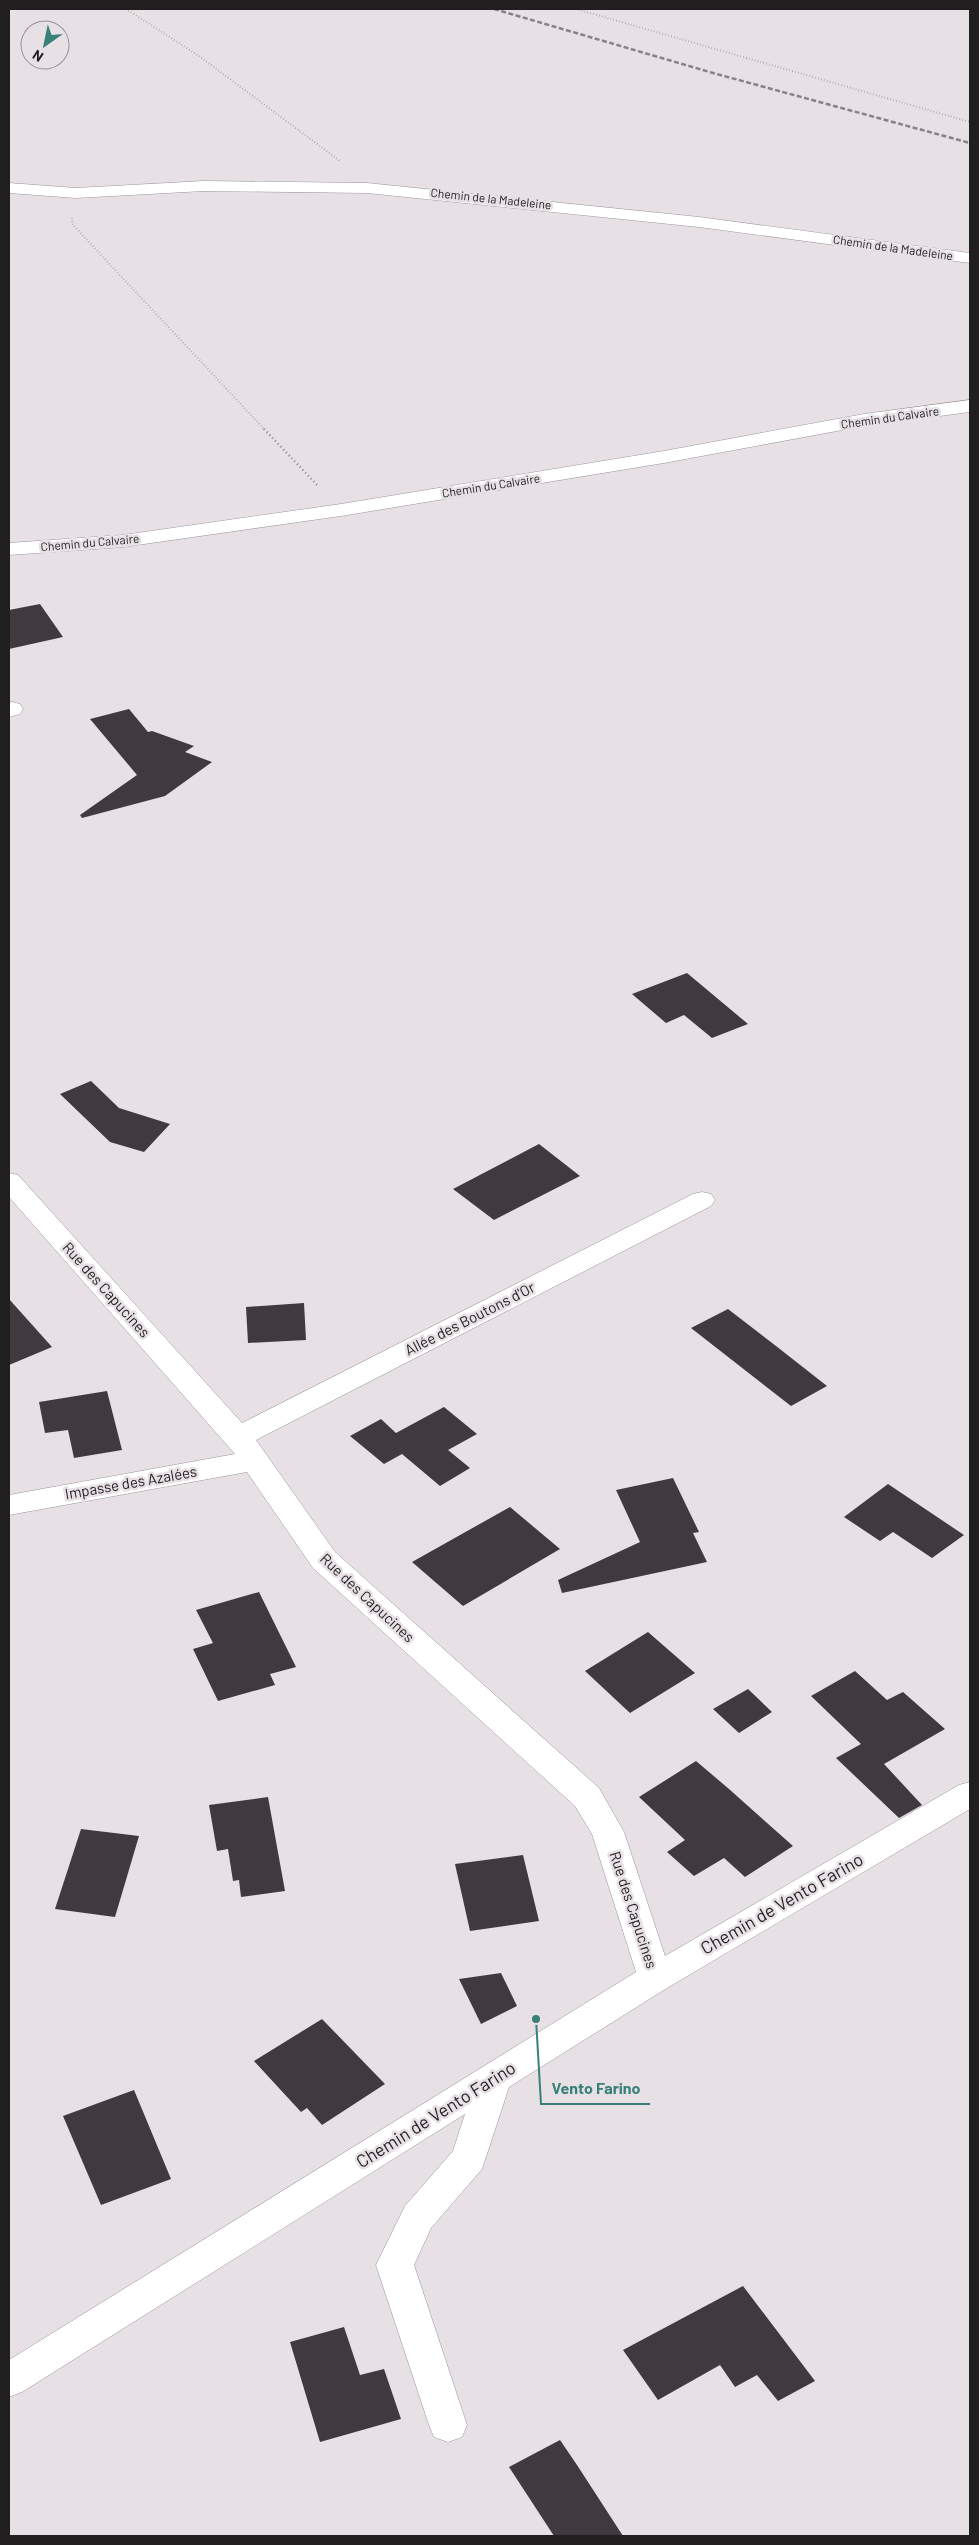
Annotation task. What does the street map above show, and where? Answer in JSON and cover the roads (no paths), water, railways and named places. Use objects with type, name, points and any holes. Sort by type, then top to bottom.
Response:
[{"type":"street","name":"Chemin de la Madeleine","points":[[9,188],[76,193],[204,186],[367,188],[699,222],[970,258]]},
{"type":"street","name":"Chemin du Calvaire","points":[[9,549],[123,542],[341,510],[664,457],[864,420],[970,406]]},
{"type":"street","name":"Rue des Capucines","points":[[9,1181],[246,1449],[324,1560],[587,1797],[608,1832],[655,1978]]},
{"type":"street","name":"Allée des Boutons d'Or","points":[[246,1449],[702,1200]]},
{"type":"street","name":"Impasse des Azalées","points":[[9,1505],[246,1449]]},
{"type":"street","name":"Chemin de Vento Farino","points":[[9,2380],[655,1978],[970,1794]]},
{"type":"street","points":[[448,2425],[395,2265],[418,2217],[469,2158],[494,2079]]},
{"type":"railway","points":[[494,9],[713,73],[970,143]]},
{"type":"place","name":"Vento Farino","points":[[536,2019]]}]
